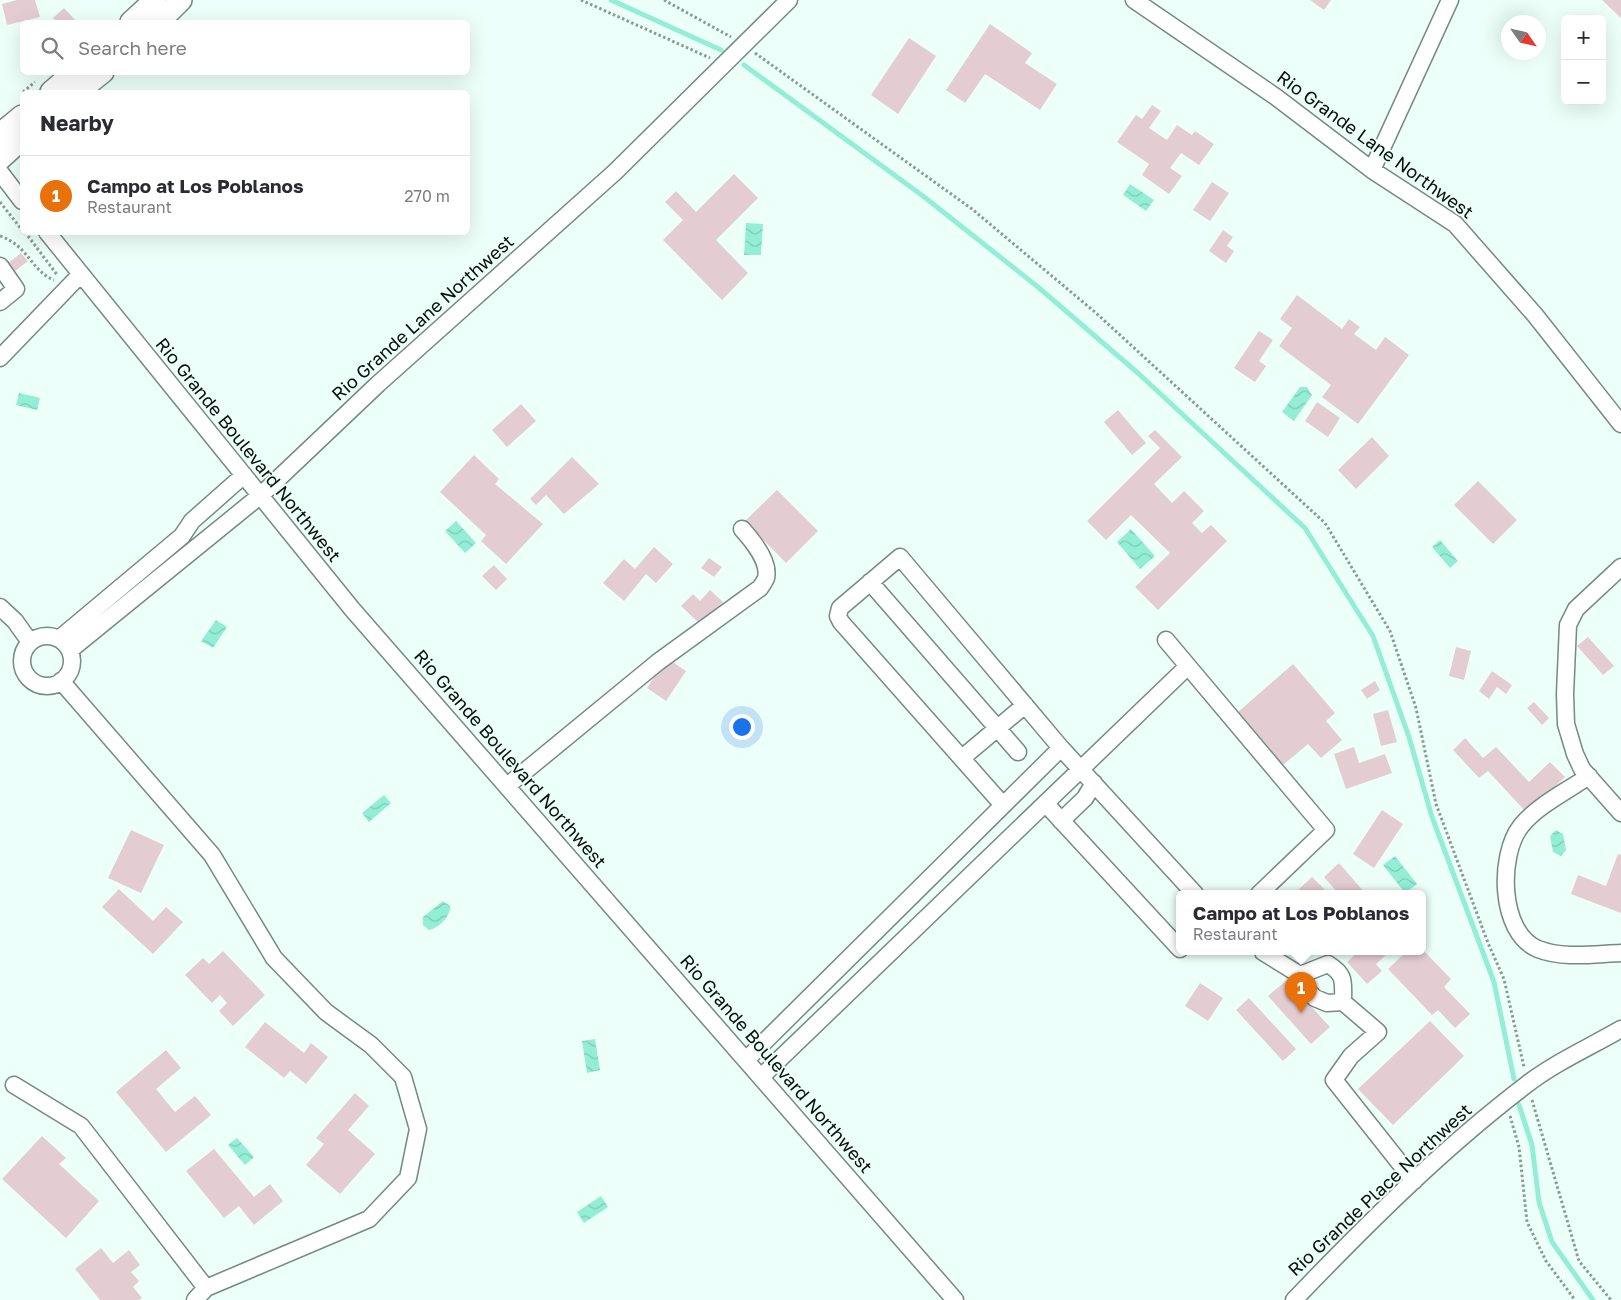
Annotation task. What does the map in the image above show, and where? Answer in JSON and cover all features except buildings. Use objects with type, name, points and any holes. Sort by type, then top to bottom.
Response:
[{"type":"main road","points":[[134,20],[155,0]]},
{"type":"main road","points":[[161,20],[181,0]]},
{"type":"main road","points":[[53,90],[71,75]]},
{"type":"main road","points":[[80,90],[99,75]]},
{"type":"main road","points":[[0,134],[20,118]]},
{"type":"main road","points":[[0,159],[20,141]]},
{"type":"street","name":"Rio Grande Lane Northwest","points":[[64,644],[143,591],[261,496],[378,384],[615,172],[789,0]]},
{"type":"street","name":"Rio Grande Lane Northwest","points":[[1134,0],[1276,97],[1372,170],[1455,224],[1535,316],[1621,424]]},
{"type":"street","points":[[1372,170],[1450,0]]},
{"type":"street","points":[[0,172],[20,198]]},
{"type":"street","name":"Rio Grande Boulevard Northwest","points":[[49,235],[352,609],[955,1300]]},
{"type":"street","points":[[0,266],[16,288],[0,302]]},
{"type":"street","points":[[0,358],[80,275]]},
{"type":"street","points":[[64,644],[131,578],[182,536],[192,522],[244,475]]},
{"type":"street","points":[[507,786],[658,662],[760,588],[766,577],[765,564],[752,540],[742,529]]},
{"type":"street","points":[[1002,804],[841,622],[838,616],[840,608],[900,557],[1061,748],[1190,890]]},
{"type":"street","points":[[1621,567],[1576,609],[1568,625],[1564,694],[1566,724],[1575,754],[1589,776],[1621,813]]},
{"type":"street","points":[[131,578],[143,591]]},
{"type":"street","points":[[870,582],[1018,752]]},
{"type":"street","points":[[0,607],[15,621],[30,642]]},
{"type":"street","points":[[43,636],[64,644],[71,668],[61,682],[42,686],[32,681],[25,673],[22,664],[23,651],[30,642],[43,636]]},
{"type":"street","points":[[1166,640],[1326,830],[1263,890]]},
{"type":"street","points":[[761,1077],[1188,666]]},
{"type":"street","points":[[14,1084],[81,1126],[200,1294],[369,1219],[408,1178],[418,1129],[403,1077],[371,1045],[326,1012],[274,958],[212,855],[61,682]]},
{"type":"street","points":[[962,758],[1025,705]]},
{"type":"street","points":[[746,1060],[1002,804],[1061,748]]},
{"type":"street","points":[[1589,776],[1536,812],[1522,825],[1512,839],[1509,849],[1506,889],[1512,918],[1518,935],[1536,948],[1550,953],[1566,954],[1621,953]]},
{"type":"street","points":[[1061,821],[1085,798],[1094,783]]},
{"type":"street","points":[[1046,804],[1176,945]]},
{"type":"street","points":[[1268,955],[1300,975],[1305,988],[1315,998],[1327,1003],[1343,1002],[1378,1032],[1351,1056],[1334,1080],[1414,1181]]},
{"type":"street","points":[[1300,975],[1328,964],[1339,971],[1343,980],[1343,1002]]},
{"type":"street","name":"Rio Grande Place Northwest","points":[[1294,1300],[1449,1148],[1528,1084],[1621,1029]]},
{"type":"path","points":[[581,0],[724,64]]},
{"type":"path","points":[[664,0],[744,45],[972,208],[1096,313],[1324,524],[1390,632],[1416,708],[1436,804],[1488,943],[1504,979],[1528,1084],[1579,1261],[1611,1300]]},
{"type":"path","points":[[0,202],[20,227]]},
{"type":"path","points":[[0,236],[23,248],[44,277],[58,282],[58,274],[26,235]]},
{"type":"path","points":[[1506,1101],[1519,1147],[1527,1222],[1546,1261],[1575,1300]]},
{"type":"water","points":[[1130,184],[1154,200],[1146,211],[1123,195]]},
{"type":"water","points":[[746,223],[763,224],[761,255],[744,255]]},
{"type":"water","points":[[1300,387],[1307,387],[1312,395],[1294,421],[1282,412]]},
{"type":"water","points":[[19,393],[40,398],[37,410],[16,405]]},
{"type":"water","points":[[456,521],[476,543],[465,553],[445,531]]},
{"type":"water","points":[[1131,529],[1155,556],[1140,569],[1117,542]]},
{"type":"water","points":[[1440,540],[1458,561],[1450,568],[1432,547]]},
{"type":"water","points":[[216,620],[227,627],[213,648],[201,641]]},
{"type":"water","points":[[384,795],[391,803],[369,822],[362,813]]},
{"type":"water","points":[[1556,830],[1563,834],[1566,850],[1561,856],[1553,852],[1550,836]]},
{"type":"water","points":[[1395,856],[1417,884],[1409,890],[1403,890],[1383,865]]},
{"type":"water","points":[[443,901],[450,906],[449,914],[440,924],[429,930],[423,925],[423,917]]},
{"type":"water","points":[[595,1039],[600,1070],[587,1073],[582,1041]]},
{"type":"water","points":[[237,1138],[254,1157],[245,1165],[228,1145]]},
{"type":"water","points":[[601,1196],[608,1207],[584,1223],[577,1212]]},
{"type":"waterway","points":[[611,0],[721,50]]},
{"type":"waterway","points":[[744,65],[923,196],[1038,287],[1139,374],[1305,528],[1373,636],[1409,737],[1432,817],[1494,982],[1514,1079]]},
{"type":"waterway","points":[[1519,1105],[1532,1145],[1539,1202],[1552,1242],[1593,1300]]},
{"type":"place","name":"Campo at Los Poblanos","points":[[1301,1013]]}]
